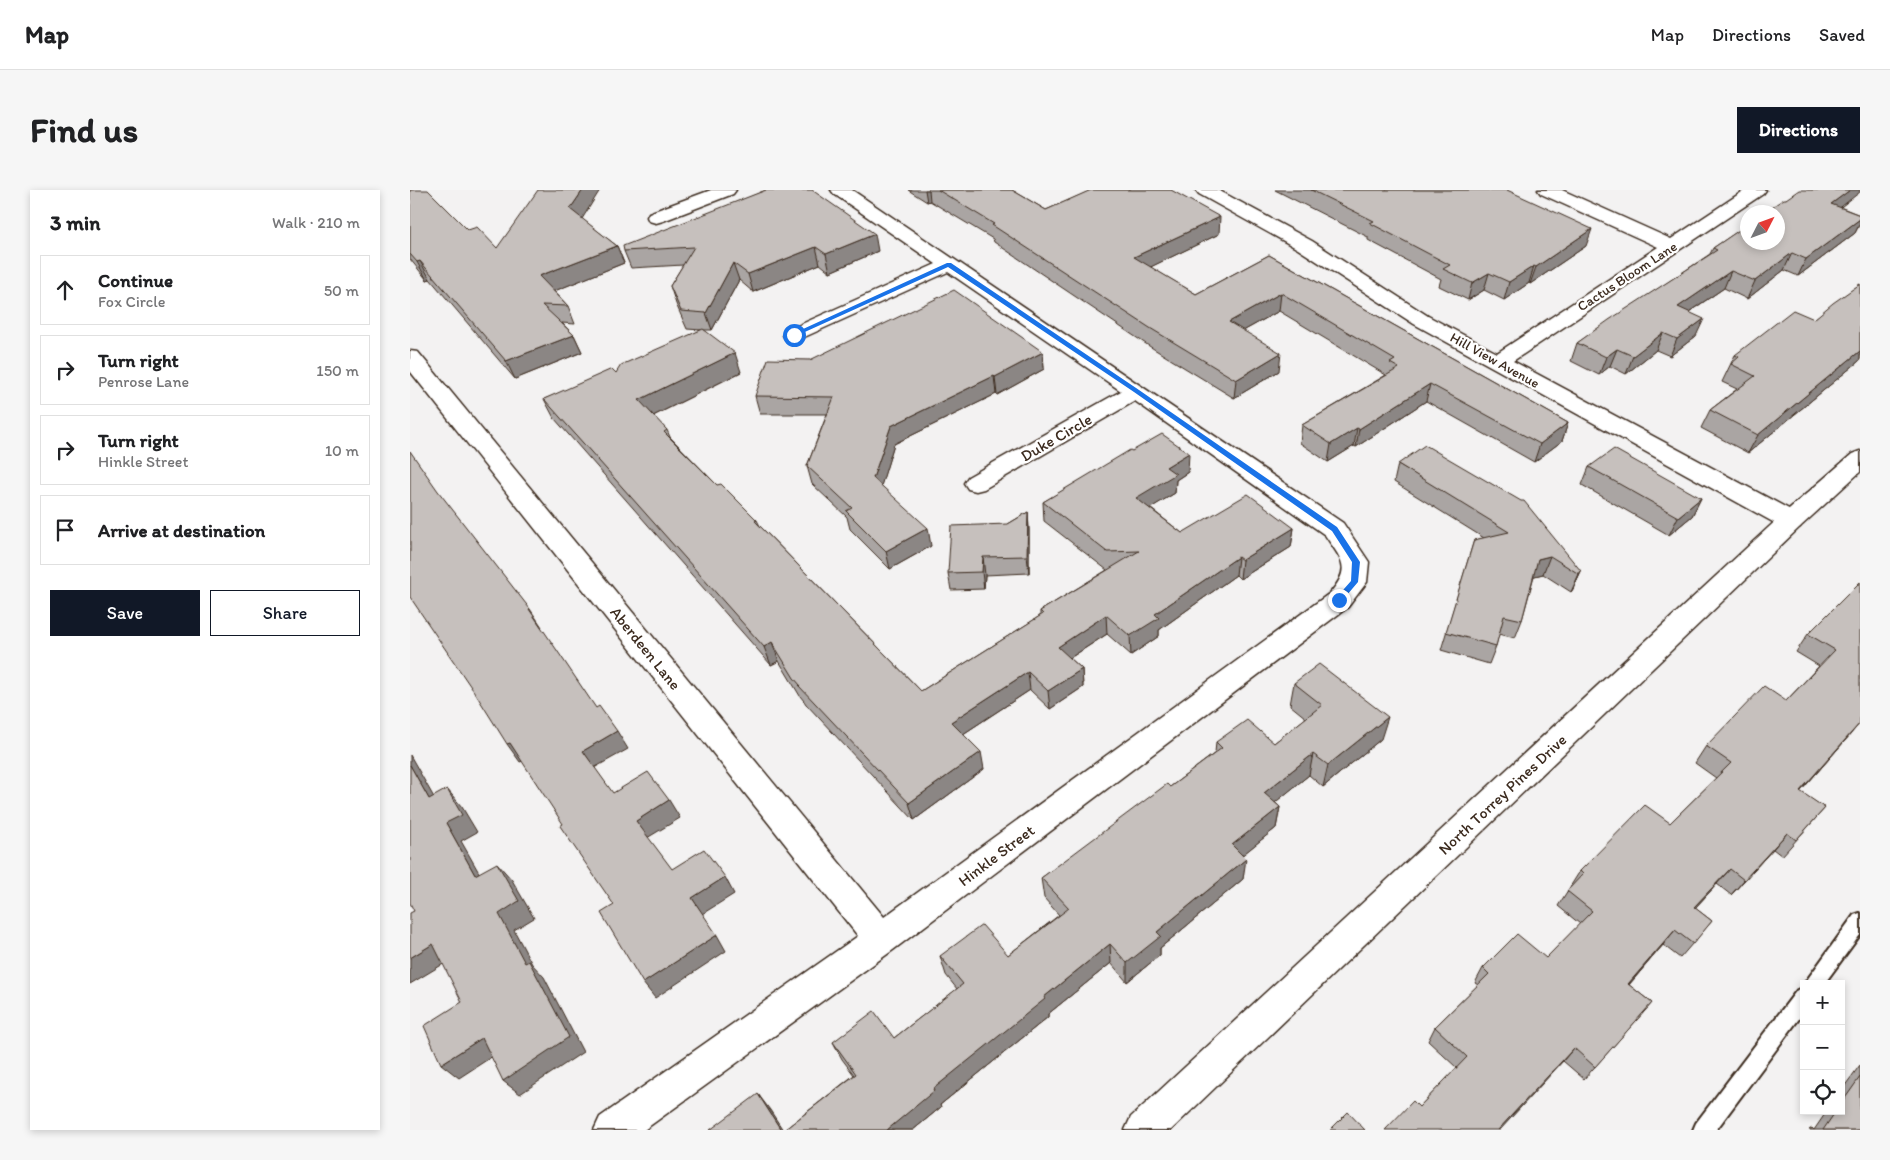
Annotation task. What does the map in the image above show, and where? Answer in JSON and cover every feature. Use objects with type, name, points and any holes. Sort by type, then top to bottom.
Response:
[{"type":"street","points":[[656,217],[727,190]]},
{"type":"street","points":[[840,190],[1136,391]]},
{"type":"street","name":"Hill View Avenue","points":[[1205,190],[1305,245],[1421,320],[1791,521]]},
{"type":"street","points":[[1547,190],[1672,246]]},
{"type":"street","name":"Cactus Bloom Lane","points":[[1497,362],[1757,190]]},
{"type":"street","points":[[794,335],[949,265]]},
{"type":"street","name":"Aberdeen Lane","points":[[410,356],[881,939]]},
{"type":"street","name":"Duke Circle","points":[[976,483],[1136,391]]},
{"type":"street","name":"Hinkle Street","points":[[613,1130],[881,939],[1339,600],[1354,582],[1356,562],[1334,529],[1136,391]]},
{"type":"street","name":"North Torrey Pines Drive","points":[[1144,1130],[1791,521],[1860,459]]},
{"type":"lane","points":[[1816,980],[1860,921]]},
{"type":"lane","points":[[1703,1130],[1800,1001]]},
{"type":"building","points":[[410,190],[428,190],[468,230],[477,227],[497,248],[538,190],[583,190],[570,209],[617,246],[539,276],[568,306],[542,305],[574,335],[506,361],[420,261],[417,262],[410,254]]},
{"type":"building","points":[[766,190],[812,190],[875,234],[826,254],[816,247],[748,274],[733,263],[706,313],[681,311],[670,286],[694,247],[624,251],[623,246]]},
{"type":"building","points":[[938,190],[1012,190],[1046,210],[1091,190],[1171,190],[1220,217],[1134,257],[1196,294],[1269,255],[1568,423],[1540,444],[1430,384],[1359,429],[1357,428],[1331,444],[1302,425],[1399,368],[1390,363],[1395,360],[1281,293],[1229,322],[1281,353],[1236,380],[1150,328],[992,225],[994,224]]},
{"type":"building","points":[[1311,190],[1507,190],[1592,229],[1536,267],[1534,266],[1509,282],[1489,273],[1472,283],[1443,269],[1450,265],[1370,223],[1374,221]]},
{"type":"building","points":[[1799,190],[1850,190],[1831,204],[1860,215],[1860,219],[1806,259],[1792,253],[1755,281],[1731,271],[1678,307],[1704,319],[1677,339],[1663,333],[1633,356],[1617,349],[1606,357],[1577,343],[1717,250],[1713,248],[1740,229],[1740,250],[1785,250],[1785,205],[1775,205]]},
{"type":"building","points":[[1860,284],[1860,351],[1758,435],[1710,410],[1755,376],[1731,364],[1739,357],[1735,355],[1793,310],[1814,319]]},
{"type":"building","points":[[954,290],[1043,352],[891,426],[873,478],[928,528],[886,551],[846,511],[852,508],[807,466],[834,397],[755,396],[768,359],[810,360]]},
{"type":"building","points":[[703,329],[735,353],[639,400],[667,430],[664,432],[717,485],[721,484],[757,520],[755,521],[921,691],[1043,614],[1040,611],[1139,551],[1107,552],[1043,502],[1130,450],[1132,451],[1162,434],[1189,453],[1166,467],[1176,474],[1136,498],[1182,533],[1248,494],[1294,528],[1242,560],[1238,557],[1155,614],[1159,618],[1130,636],[1106,615],[1058,647],[1082,669],[1048,691],[1028,672],[951,722],[981,752],[909,803],[799,686],[772,642],[764,647],[544,399],[612,369],[616,373],[621,365]]},
{"type":"building","points":[[1425,445],[1524,501],[1581,571],[1579,574],[1550,556],[1538,559],[1522,620],[1504,616],[1496,646],[1446,632],[1474,540],[1509,532],[1398,464]]},
{"type":"building","points":[[1614,449],[1701,498],[1678,517],[1589,467]]},
{"type":"building","points":[[410,451],[438,491],[530,609],[596,708],[599,706],[617,731],[583,751],[613,793],[648,772],[669,800],[636,821],[672,869],[704,849],[725,877],[692,898],[717,935],[643,983],[601,913],[614,905],[560,826],[563,824],[510,743],[507,744],[410,597]]},
{"type":"building","points":[[1028,512],[1027,556],[983,557],[982,572],[948,573],[951,526],[1008,524]]},
{"type":"building","points":[[1860,582],[1860,723],[1800,791],[1825,808],[1796,840],[1787,833],[1744,880],[1730,869],[1694,907],[1712,921],[1693,944],[1675,930],[1628,984],[1652,1003],[1595,1067],[1574,1048],[1498,1130],[1385,1130],[1413,1101],[1419,1107],[1467,1057],[1435,1027],[1489,974],[1483,968],[1517,934],[1546,958],[1592,911],[1567,891],[1583,874],[1580,871],[1645,805],[1670,823],[1731,763],[1706,746],[1764,686],[1786,701],[1835,650],[1808,634]]},
{"type":"building","points":[[1319,664],[1388,717],[1328,765],[1313,754],[1264,793],[1280,807],[1232,845],[1246,859],[1157,932],[1161,936],[1127,963],[1110,944],[933,1089],[934,1091],[887,1130],[784,1130],[856,1074],[833,1042],[874,1011],[894,1038],[963,984],[940,956],[982,925],[1008,955],[1069,908],[1041,878],[1167,784],[1170,787],[1222,748],[1216,742],[1247,720],[1274,743],[1322,705],[1294,683]]},
{"type":"building","points":[[410,765],[429,799],[447,789],[462,815],[446,823],[475,875],[497,863],[519,901],[499,914],[525,963],[529,961],[569,1037],[503,1081],[482,1038],[441,1064],[424,1026],[462,1002],[433,944],[410,958],[410,913],[414,911],[410,903]]},
{"type":"building","points":[[1860,1077],[1860,1130],[1823,1130],[1833,1115],[1845,1115],[1845,1098]]},
{"type":"building","points":[[758,1094],[781,1130],[710,1130]]},
{"type":"building","points":[[1348,1112],[1365,1130],[1330,1130]]},
{"type":"route","points":[[794,335],[949,265],[1136,391],[1334,529],[1356,562],[1354,582],[1339,600]]}]
